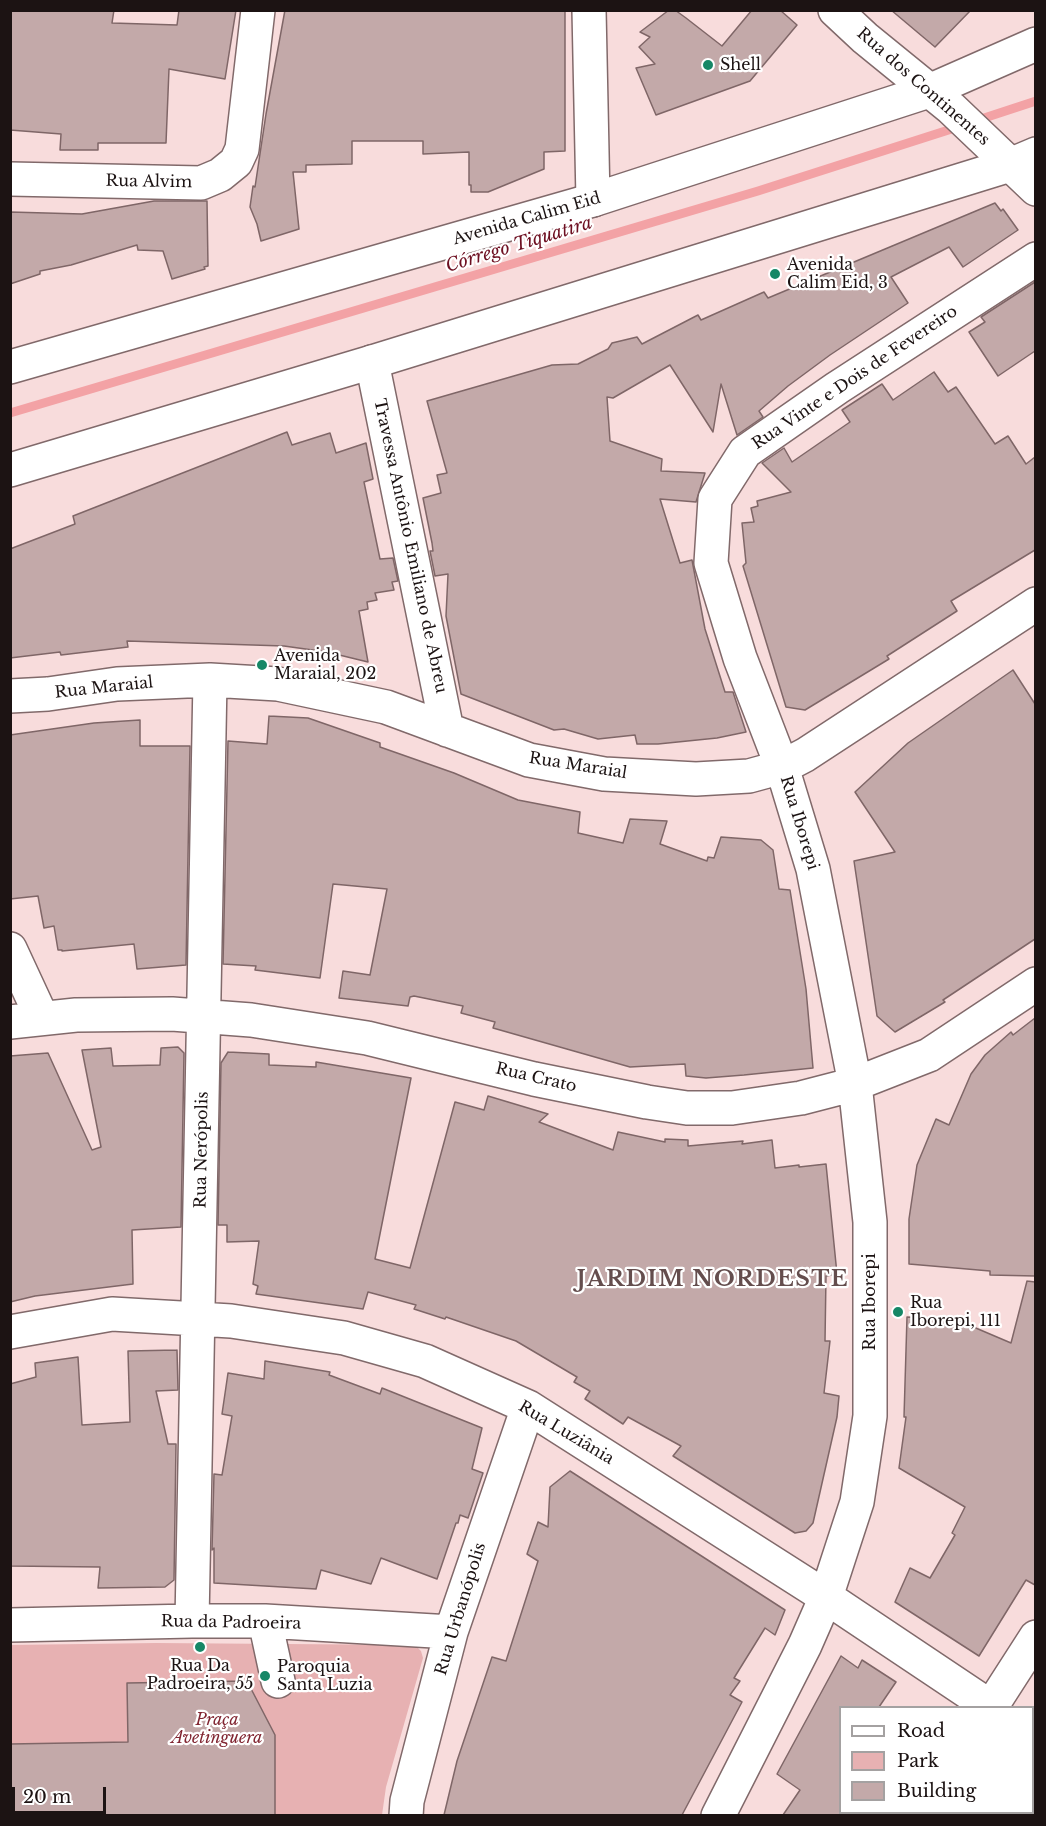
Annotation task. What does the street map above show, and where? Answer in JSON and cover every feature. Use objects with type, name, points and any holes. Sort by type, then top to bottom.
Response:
[{"type":"street","name":"Rua Alvim","points":[[10,179],[201,183],[220,175],[236,162],[242,149],[258,10]]},
{"type":"street","points":[[589,10],[593,200]]},
{"type":"street","name":"Rua dos Continentes","points":[[835,10],[865,38],[940,99],[984,140],[1023,160],[1035,189]]},
{"type":"street","name":"Avenida Calim Eid","points":[[10,367],[940,99],[1035,44]]},
{"type":"street","points":[[10,470],[372,362],[1023,160]]},
{"type":"street","name":"Rua Vinte e Dois de Fevereiro","points":[[782,767],[740,658],[711,563],[714,499],[745,452],[837,388],[1035,259]]},
{"type":"street","name":"Travessa Antônio Emiliano de Abreu","points":[[372,362],[447,730]]},
{"type":"street","name":"Rua Maraial","points":[[11,696],[48,694],[117,684],[210,680],[278,684],[386,707],[529,760],[604,774],[696,779],[749,776],[782,767],[834,737],[1035,604]]},
{"type":"street","name":"Rua Nerópolis","points":[[192,1621],[210,680]]},
{"type":"street","name":"Rua Iborepi","points":[[718,1815],[805,1646],[826,1598],[858,1502],[870,1416],[870,1222],[855,1084],[813,869],[782,767]]},
{"type":"street","points":[[10,949],[26,1020]]},
{"type":"street","name":"Rua Crato","points":[[26,1020],[76,1015],[172,1014],[251,1020],[367,1038],[534,1079],[647,1102],[687,1108],[732,1108],[801,1098],[855,1084],[929,1055],[1035,984]]},
{"type":"street","name":"Rua Luziânia","points":[[10,1332],[112,1314],[231,1321],[344,1338],[425,1361],[528,1407],[990,1706]]},
{"type":"street","name":"Rua Urbanópolis","points":[[406,1815],[407,1802],[451,1632],[528,1407]]},
{"type":"street","points":[[265,1621],[278,1681]]},
{"type":"street","name":"Rua da Padroeira","points":[[10,1625],[265,1621],[451,1632]]},
{"type":"street","points":[[993,1706],[1035,1637]]},
{"type":"green space","name":"Praça Avetinguera","points":[[156,1643],[415,1645],[421,1651],[423,1658],[386,1787],[382,1815],[11,1816],[10,1645]]},
{"type":"building","points":[[10,10],[114,10],[112,23],[177,25],[179,10],[236,10],[225,79],[169,69],[166,143],[98,143],[98,150],[60,150],[61,134],[10,130]]},
{"type":"building","points":[[285,10],[565,10],[565,151],[544,152],[544,169],[488,192],[471,192],[469,152],[423,154],[423,141],[352,141],[352,164],[306,165],[306,172],[293,172],[299,229],[261,241],[250,207]]},
{"type":"building","name":"Shell","points":[[669,10],[675,10],[722,46],[752,10],[780,10],[797,25],[750,81],[656,115],[636,68],[655,64],[639,47],[650,37],[640,32]]},
{"type":"building","points":[[891,10],[971,10],[935,47]]},
{"type":"building","points":[[154,201],[207,201],[208,266],[204,267],[205,269],[172,279],[163,251],[138,250],[137,245],[71,265],[40,271],[40,274],[10,284],[10,212],[82,214]]},
{"type":"building","points":[[995,203],[1001,211],[1003,209],[1018,230],[963,267],[949,247],[891,277],[908,303],[788,386],[759,411],[763,417],[737,435],[721,384],[713,432],[670,365],[613,398],[607,397],[610,441],[662,459],[661,471],[705,473],[696,502],[660,499],[680,563],[692,560],[705,629],[725,692],[733,692],[746,732],[717,738],[658,744],[637,744],[635,735],[598,739],[564,729],[554,730],[461,694],[446,616],[448,574],[435,576],[430,551],[433,551],[432,543],[423,498],[441,493],[437,475],[447,473],[427,401],[552,365],[578,364],[608,349],[612,343],[637,337],[642,344],[698,315],[701,320],[764,292],[768,298]]},
{"type":"building","points":[[1035,282],[1035,351],[998,376],[969,332],[985,322],[981,317]]},
{"type":"building","points":[[934,372],[948,392],[956,387],[995,444],[1008,436],[1026,464],[1035,457],[1035,550],[951,601],[957,611],[887,656],[889,659],[805,710],[786,707],[743,566],[746,563],[742,523],[754,522],[751,508],[758,506],[757,501],[791,492],[762,463],[784,448],[792,462],[850,422],[842,410],[882,384],[893,400]]},
{"type":"building","points":[[287,432],[292,445],[330,433],[336,453],[366,443],[373,479],[364,482],[380,559],[393,558],[398,581],[392,582],[394,590],[375,593],[377,600],[367,602],[368,609],[359,611],[368,662],[327,652],[284,646],[127,641],[128,647],[10,658],[10,549],[75,524],[73,516]]},
{"type":"building","points":[[1013,670],[1035,704],[1035,939],[943,1000],[945,1002],[895,1032],[877,1016],[854,861],[895,852],[855,792],[908,743]]},
{"type":"building","points":[[269,716],[308,718],[380,743],[380,747],[454,773],[518,800],[580,812],[578,833],[623,843],[630,819],[667,821],[660,844],[707,861],[708,857],[714,858],[721,837],[761,840],[773,850],[779,889],[790,890],[806,989],[813,1068],[706,1078],[686,1076],[685,1064],[630,1067],[493,1028],[495,1022],[461,1013],[463,1006],[414,996],[410,997],[408,1006],[339,998],[343,971],[370,975],[387,889],[333,884],[320,978],[255,970],[256,966],[223,964],[228,741],[267,744]]},
{"type":"building","points":[[140,720],[140,746],[190,746],[186,965],[137,969],[134,944],[58,950],[54,926],[44,928],[38,896],[10,899],[10,735],[94,723]]},
{"type":"building","points":[[1035,1018],[1035,1276],[990,1275],[990,1271],[909,1264],[909,1219],[917,1165],[936,1119],[949,1125],[971,1074],[985,1055],[1011,1032],[1013,1035]]},
{"type":"building","points":[[178,1047],[184,1053],[181,1227],[132,1230],[133,1284],[35,1296],[10,1302],[10,1056],[48,1053],[92,1150],[101,1147],[82,1050],[111,1048],[113,1066],[160,1065],[161,1048]]},
{"type":"building","points":[[228,1052],[269,1054],[269,1065],[316,1067],[316,1062],[411,1078],[375,1259],[410,1268],[455,1102],[484,1110],[488,1096],[548,1114],[539,1122],[613,1150],[618,1132],[665,1142],[665,1139],[688,1140],[688,1146],[743,1141],[742,1144],[772,1140],[775,1168],[826,1164],[837,1274],[826,1276],[825,1341],[830,1341],[824,1393],[839,1396],[837,1417],[813,1523],[806,1531],[795,1533],[673,1456],[681,1446],[628,1417],[623,1424],[585,1399],[590,1391],[574,1382],[577,1377],[516,1341],[446,1317],[445,1319],[414,1309],[416,1305],[368,1292],[363,1309],[256,1294],[258,1286],[253,1284],[259,1241],[227,1242],[227,1225],[218,1225],[221,1063]]},
{"type":"building","points":[[1027,1281],[1035,1282],[1035,1585],[1026,1580],[979,1656],[895,1602],[910,1568],[930,1578],[955,1535],[952,1533],[965,1507],[899,1468],[906,1417],[904,1417],[907,1317],[957,1320],[1011,1343]]},
{"type":"building","points":[[177,1350],[178,1390],[156,1391],[168,1444],[176,1444],[174,1580],[165,1587],[98,1588],[100,1567],[10,1566],[10,1384],[36,1377],[35,1363],[78,1357],[82,1425],[130,1422],[128,1351]]},
{"type":"building","points":[[265,1361],[330,1372],[329,1375],[380,1394],[382,1388],[482,1428],[472,1469],[483,1473],[468,1518],[460,1515],[456,1523],[437,1579],[381,1558],[371,1584],[321,1570],[316,1589],[214,1583],[214,1548],[212,1550],[214,1474],[222,1475],[232,1416],[222,1414],[228,1373],[264,1379]]},
{"type":"building","points":[[570,1471],[785,1610],[775,1635],[765,1628],[734,1678],[740,1681],[730,1695],[742,1702],[682,1815],[444,1815],[457,1761],[492,1657],[506,1661],[538,1561],[527,1554],[538,1522],[548,1527],[550,1487]]},
{"type":"building","points":[[841,1656],[858,1668],[862,1660],[896,1682],[880,1706],[839,1706],[839,1814],[883,1815],[783,1815],[800,1790],[777,1774]]},
{"type":"building","points":[[247,1681],[275,1735],[275,1815],[10,1815],[10,1744],[128,1742],[127,1683]]},
{"type":"waterway","name":"Córrego Tiquatira","points":[[975,121],[1036,101]]},
{"type":"waterway","name":"Córrego Tiquatira","points":[[10,413],[758,191],[961,126]]},
{"type":"place","name":"Shell","points":[[708,65]]},
{"type":"place","name":"Avenida Calim Eid, 3","points":[[775,274]]},
{"type":"place","name":"Avenida Maraial, 202","points":[[262,665]]},
{"type":"place","name":"Rua Iborepi, 111","points":[[898,1312]]},
{"type":"place","name":"Rua Da Padroeira, 55","points":[[200,1647]]},
{"type":"place","name":"Paroquia Santa Luzia","points":[[265,1676]]},
{"type":"district","name":"JARDIM NORDESTE","points":[[713,1280]]}]
